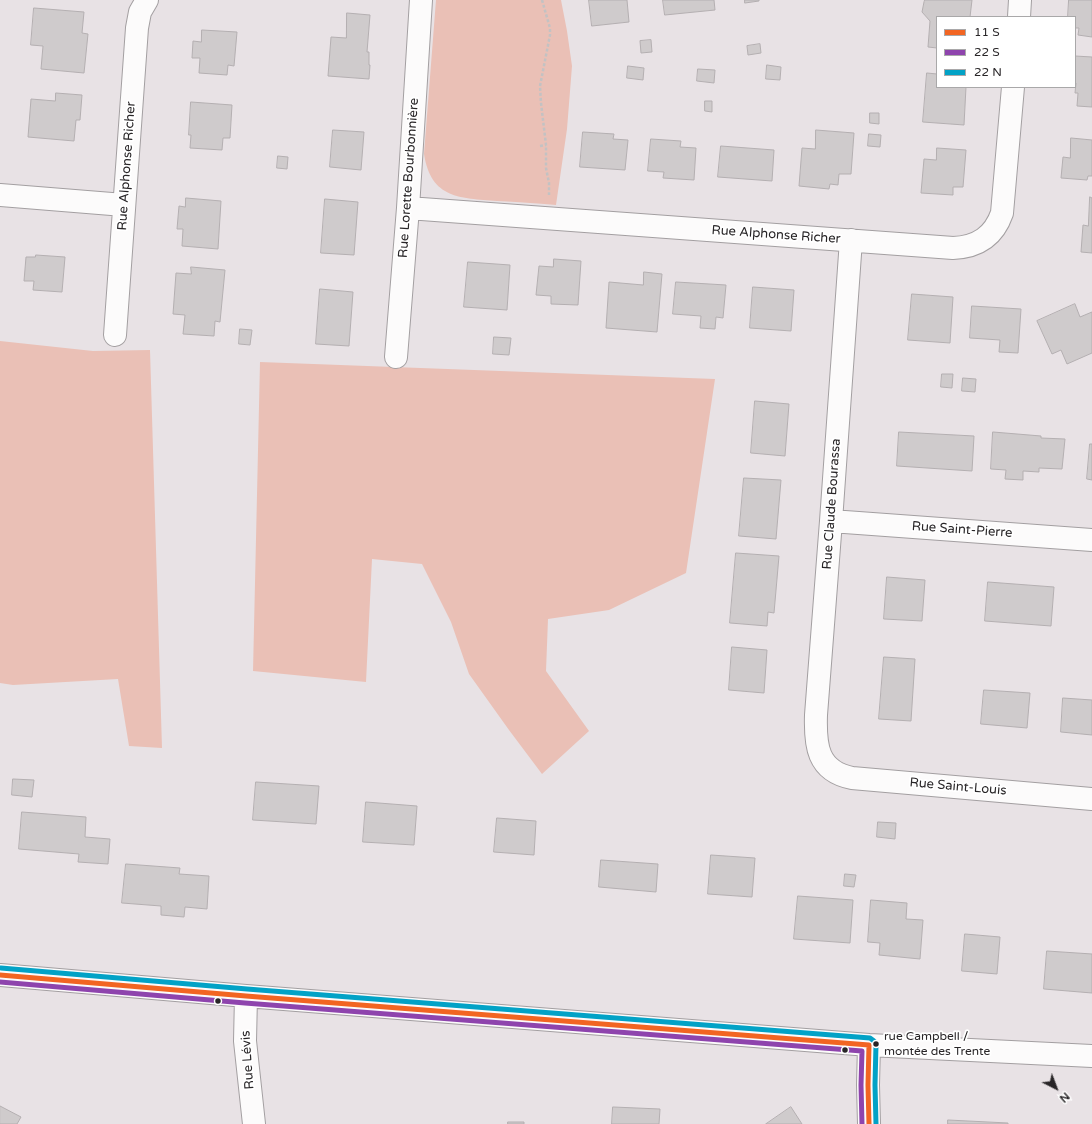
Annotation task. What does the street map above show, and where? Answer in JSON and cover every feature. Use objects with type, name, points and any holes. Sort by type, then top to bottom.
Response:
[{"type":"street","name":"Rue Alphonse Richer","points":[[115,335],[137,28],[140,12],[147,0]]},
{"type":"street","name":"Rue Lorette Bourbonnière","points":[[396,357],[408,208],[421,0]]},
{"type":"street","points":[[1018,16],[1020,0]]},
{"type":"street","name":"Rue Alphonse Richer","points":[[408,208],[953,248],[969,246],[977,243],[990,234],[999,220],[1003,203],[1013,88]]},
{"type":"street","points":[[0,196],[124,206]]},
{"type":"street","name":"Rue Claude Bourassa","points":[[827,765],[823,760],[817,746],[816,715],[851,240]]},
{"type":"street","name":"Rue Saint-Pierre","points":[[831,521],[1092,540]]},
{"type":"street","name":"Rue Saint-Louis","points":[[827,765],[839,774],[852,778],[1092,798]]},
{"type":"street","points":[[0,975],[869,1045],[1092,1056]]},
{"type":"street","name":"Rue Lévis","points":[[246,996],[245,1041],[254,1124]]},
{"type":"street","points":[[868,1124],[869,1045]]},
{"type":"path","points":[[542,0],[550,28],[540,86],[549,196]]},
{"type":"path","points":[[540,146],[546,145]]},
{"type":"shaded area","points":[[436,0],[561,0],[572,66],[567,129],[556,205],[459,197],[440,188],[433,180],[424,154]]},
{"type":"shaded area","points":[[0,341],[93,351],[150,350],[162,748],[129,746],[118,679],[13,685],[0,683]]},
{"type":"shaded area","points":[[260,362],[715,379],[686,573],[609,610],[548,619],[546,671],[589,731],[542,774],[469,674],[451,622],[422,564],[372,559],[366,682],[253,671]]},
{"type":"building","points":[[589,0],[627,0],[629,22],[592,26]]},
{"type":"building","points":[[663,0],[714,0],[715,10],[665,15]]},
{"type":"building","points":[[745,0],[759,0],[759,1],[745,3]]},
{"type":"building","points":[[925,0],[972,0],[970,16],[936,16],[936,48],[928,47],[930,21],[922,12]]},
{"type":"building","points":[[1069,0],[1092,0],[1092,37],[1078,35],[1079,28],[1076,28],[1076,16],[1068,16]]},
{"type":"building","points":[[34,8],[84,12],[82,33],[88,34],[84,73],[41,69],[43,46],[31,45]]},
{"type":"building","points":[[347,13],[370,15],[367,52],[369,52],[370,65],[369,79],[328,76],[331,37],[346,38]]},
{"type":"building","points":[[202,30],[237,32],[234,66],[228,65],[227,75],[199,73],[200,58],[192,58],[193,41],[201,42]]},
{"type":"building","points":[[651,40],[652,52],[641,53],[640,41]]},
{"type":"building","points":[[760,44],[761,53],[748,55],[747,46]]},
{"type":"building","points":[[1076,56],[1092,57],[1092,107],[1077,106],[1078,93],[1075,93]]},
{"type":"building","points":[[767,65],[781,67],[780,80],[766,79]]},
{"type":"building","points":[[628,66],[644,68],[643,80],[627,78]]},
{"type":"building","points":[[698,69],[715,70],[714,83],[697,81]]},
{"type":"building","points":[[927,73],[936,74],[936,88],[966,88],[964,125],[923,122]]},
{"type":"building","points":[[56,93],[82,95],[80,120],[76,120],[74,141],[28,137],[31,99],[55,101]]},
{"type":"building","points":[[705,101],[712,101],[712,112],[705,111]]},
{"type":"building","points":[[191,102],[232,105],[230,138],[223,138],[222,150],[190,148],[191,135],[189,135]]},
{"type":"building","points":[[870,113],[879,113],[879,124],[870,123]]},
{"type":"building","points":[[333,130],[364,132],[361,170],[330,167]]},
{"type":"building","points":[[816,130],[854,133],[851,174],[839,174],[838,185],[830,184],[829,189],[799,186],[802,148],[815,149]]},
{"type":"building","points":[[583,132],[614,134],[613,139],[628,140],[625,170],[580,167]]},
{"type":"building","points":[[869,134],[881,135],[880,147],[868,146]]},
{"type":"building","points":[[1071,138],[1092,140],[1092,176],[1088,176],[1087,180],[1061,178],[1063,157],[1070,158]]},
{"type":"building","points":[[651,139],[681,141],[680,147],[696,148],[694,180],[663,178],[664,172],[648,171]]},
{"type":"building","points":[[721,146],[774,150],[772,181],[718,177]]},
{"type":"building","points":[[937,148],[966,150],[963,187],[953,187],[953,195],[921,193],[924,159],[936,160]]},
{"type":"building","points":[[278,156],[288,157],[287,169],[277,168]]},
{"type":"building","points":[[1090,197],[1092,198],[1092,253],[1081,252],[1083,225],[1088,226]]},
{"type":"building","points":[[186,198],[221,201],[218,249],[182,246],[183,229],[177,229],[179,206],[185,207]]},
{"type":"building","points":[[325,199],[358,202],[354,255],[321,253]]},
{"type":"building","points":[[36,255],[65,257],[62,292],[33,290],[34,281],[24,281],[26,257],[35,257]]},
{"type":"building","points":[[554,259],[581,261],[578,305],[551,304],[551,296],[536,295],[539,266],[553,267]]},
{"type":"building","points":[[468,262],[510,265],[507,310],[464,307]]},
{"type":"building","points":[[191,267],[225,270],[220,322],[215,321],[214,336],[183,334],[185,315],[173,314],[176,273],[191,274]]},
{"type":"building","points":[[644,272],[662,274],[657,332],[606,328],[609,282],[643,285]]},
{"type":"building","points":[[676,282],[726,285],[723,318],[716,317],[715,329],[700,328],[701,316],[673,314]]},
{"type":"building","points":[[753,287],[794,290],[791,331],[750,328]]},
{"type":"building","points":[[320,289],[353,292],[349,346],[316,344]]},
{"type":"building","points":[[912,294],[953,297],[950,343],[908,340]]},
{"type":"building","points":[[1075,304],[1080,317],[1092,312],[1092,353],[1067,364],[1061,350],[1052,354],[1037,321]]},
{"type":"building","points":[[972,306],[1021,309],[1018,353],[999,352],[1000,340],[970,338]]},
{"type":"building","points":[[240,329],[252,330],[250,345],[239,344]]},
{"type":"building","points":[[494,337],[511,338],[509,355],[493,354]]},
{"type":"building","points":[[942,374],[953,374],[952,388],[941,387]]},
{"type":"building","points":[[963,378],[976,379],[975,392],[962,391]]},
{"type":"building","points":[[755,401],[789,404],[785,456],[751,453]]},
{"type":"building","points":[[899,432],[974,436],[972,471],[897,466]]},
{"type":"building","points":[[993,432],[1041,436],[1041,438],[1065,439],[1062,469],[1039,468],[1039,472],[1023,471],[1023,480],[1005,479],[1006,470],[991,469]]},
{"type":"building","points":[[1090,444],[1092,444],[1092,480],[1087,479]]},
{"type":"building","points":[[744,478],[781,480],[776,539],[739,536]]},
{"type":"building","points":[[736,553],[779,556],[774,613],[768,612],[767,626],[730,623]]},
{"type":"building","points":[[887,577],[925,580],[922,621],[884,619]]},
{"type":"building","points":[[988,582],[1054,587],[1051,626],[985,621]]},
{"type":"building","points":[[732,647],[767,650],[764,693],[729,690]]},
{"type":"building","points":[[884,657],[915,659],[911,721],[879,719]]},
{"type":"building","points":[[984,690],[1030,693],[1027,728],[981,724]]},
{"type":"building","points":[[1063,698],[1092,700],[1092,735],[1061,732]]},
{"type":"building","points":[[13,779],[34,780],[32,797],[12,795]]},
{"type":"building","points":[[256,782],[319,786],[316,824],[253,820]]},
{"type":"building","points":[[366,802],[417,806],[414,845],[363,842]]},
{"type":"building","points":[[22,812],[86,817],[85,837],[110,839],[108,864],[78,862],[79,854],[19,849]]},
{"type":"building","points":[[497,818],[536,821],[534,855],[494,852]]},
{"type":"building","points":[[878,822],[896,823],[895,839],[877,837]]},
{"type":"building","points":[[711,855],[755,858],[752,897],[708,894]]},
{"type":"building","points":[[601,860],[658,864],[656,892],[599,887]]},
{"type":"building","points":[[126,864],[180,868],[179,874],[209,876],[207,909],[185,907],[184,917],[161,915],[161,906],[122,903]]},
{"type":"building","points":[[845,874],[856,875],[854,887],[844,886]]},
{"type":"building","points":[[798,896],[853,900],[850,943],[794,939]]},
{"type":"building","points":[[871,900],[907,903],[906,919],[923,920],[920,959],[879,955],[880,943],[868,942]]},
{"type":"building","points":[[965,934],[1000,937],[997,974],[962,971]]},
{"type":"building","points":[[1047,951],[1092,954],[1092,993],[1044,989]]},
{"type":"building","points":[[0,1106],[21,1117],[17,1124],[0,1124]]},
{"type":"building","points":[[613,1107],[660,1109],[659,1124],[612,1124]]},
{"type":"building","points":[[791,1107],[802,1124],[766,1124]]},
{"type":"building","points":[[948,1120],[1008,1123],[1008,1124],[948,1124]]},
{"type":"building","points":[[508,1122],[524,1122],[524,1124],[508,1124]]},
{"type":"transit line","points":[[1,968],[870,1038],[876,1044],[876,1124]]},
{"type":"transit line","points":[[0,975],[869,1045],[869,1124]]},
{"type":"transit line","points":[[0,982],[245,1003],[862,1051],[862,1124]]},
{"type":"place","name":"rue Campbell / montée des Trente","points":[[876,1044]]}]
